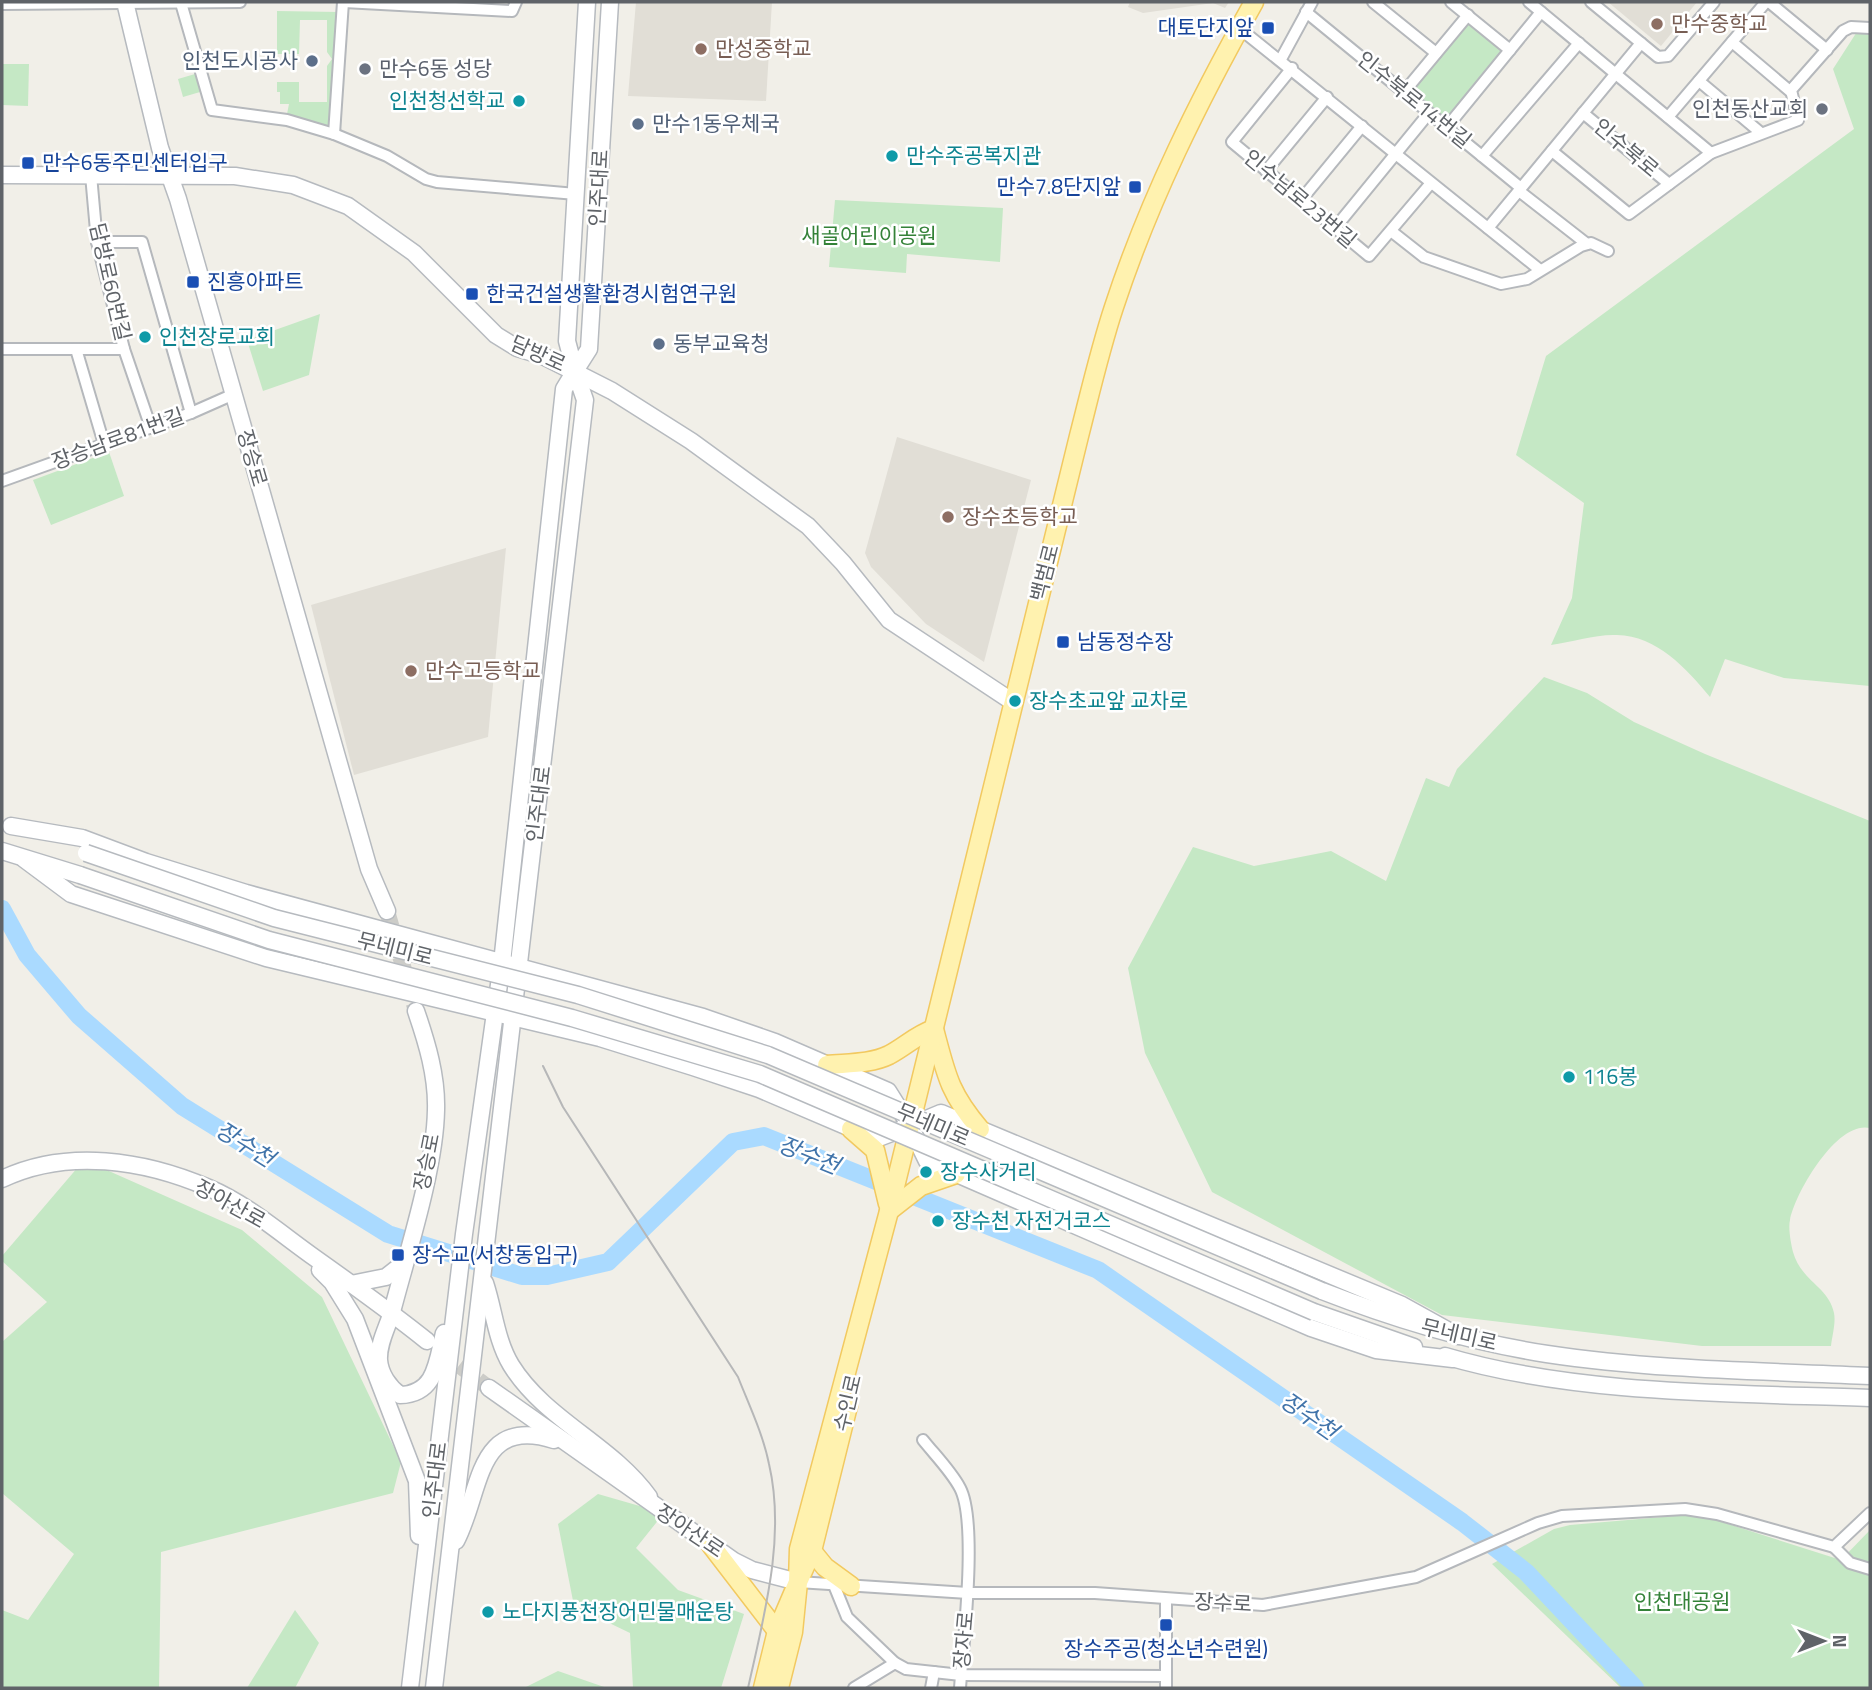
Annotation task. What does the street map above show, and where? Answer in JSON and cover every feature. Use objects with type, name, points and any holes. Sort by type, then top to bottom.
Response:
[{"type":"main road","name":"장승로","points":[[125,2],[170,176],[369,870],[387,911]]},
{"type":"main road","name":"인주대로","points":[[434,1688],[585,400],[568,341],[587,2]]},
{"type":"main road","name":"인주대로","points":[[410,1688],[464,1234],[502,963],[564,389],[589,349],[610,2]]},
{"type":"main road","name":"백범로","points":[[910,1126],[1013,702],[1113,308],[1198,102],[1254,2]]},
{"type":"main road","name":"담방로","points":[[2,175],[170,176],[265,180],[322,194],[348,206],[414,253],[496,335],[517,348],[575,370],[691,442],[808,526],[843,563],[889,620],[1013,702]]},
{"type":"main road","points":[[6,824],[82,838],[146,862],[233,889],[703,1017],[888,1091],[910,1126],[927,1161],[948,1176],[1311,1328],[1376,1350],[1453,1359]]},
{"type":"main road","name":"무네미로","points":[[6,824],[274,918],[578,995],[768,1055],[1389,1317],[1458,1336],[1545,1354],[1625,1363],[1870,1377]]},
{"type":"main road","name":"무네미로","points":[[4,852],[80,875],[269,940],[572,1018],[760,1074],[1314,1312],[1384,1338],[1453,1359],[1543,1376],[1623,1386],[1870,1398]]},
{"type":"main road","points":[[24,859],[71,894],[266,958],[600,1038],[693,1066],[759,1089],[876,1139],[941,1113],[1402,1305],[1458,1336]]},
{"type":"main road","name":"장승로","points":[[416,1011],[434,1075],[436,1110],[418,1211],[392,1313],[382,1339],[379,1360],[391,1389],[400,1395],[414,1395],[425,1389],[432,1378],[460,1272]]},
{"type":"main road","points":[[827,1065],[868,1061],[890,1055],[915,1035],[934,1029],[949,1086],[957,1103],[980,1129]]},
{"type":"main road","name":"수인로","points":[[763,1688],[777,1631],[812,1551],[910,1126]]},
{"type":"main road","points":[[851,1129],[875,1150],[888,1216]]},
{"type":"main road","name":"장아산로","points":[[2,1179],[40,1166],[84,1160],[128,1163],[210,1188],[291,1241],[427,1341]]},
{"type":"main road","points":[[888,1216],[921,1186],[948,1176]]},
{"type":"main road","name":"수인로","points":[[779,1688],[793,1632],[799,1549],[888,1216]]},
{"type":"main road","points":[[291,1241],[332,1282],[355,1319],[417,1481],[420,1508],[416,1638]]},
{"type":"main road","points":[[351,1284],[386,1278],[406,1258]]},
{"type":"main road","points":[[483,1278],[501,1343],[511,1364],[529,1389],[636,1478],[657,1508]]},
{"type":"main road","name":"장아산로","points":[[489,1388],[711,1545],[752,1570],[798,1582]]},
{"type":"main road","points":[[450,1553],[464,1525],[485,1460],[493,1448],[502,1440],[523,1433],[565,1443]]},
{"type":"main road","points":[[711,1545],[777,1631]]},
{"type":"main road","points":[[812,1551],[843,1586]]},
{"type":"street","points":[[181,2],[212,110],[287,120],[334,134],[387,156],[426,179],[437,182],[576,194]]},
{"type":"street","points":[[2,4],[240,2]]},
{"type":"street","points":[[334,134],[343,2],[512,11],[516,2]]},
{"type":"street","points":[[1373,2],[1436,53]]},
{"type":"street","points":[[1451,2],[1510,50]]},
{"type":"street","points":[[1528,2],[1711,153]]},
{"type":"street","points":[[1591,2],[1658,57],[1668,56],[1714,2]]},
{"type":"street","points":[[1668,117],[1768,2],[1827,50]]},
{"type":"street","points":[[1281,59],[1309,7]]},
{"type":"street","name":"인수북로14번길","points":[[1309,7],[1404,92],[1520,189]]},
{"type":"street","points":[[1447,127],[1541,12]]},
{"type":"street","points":[[1404,92],[1468,15]]},
{"type":"street","points":[[1791,92],[1851,27],[1870,27]]},
{"type":"street","points":[[1239,28],[1541,270]]},
{"type":"street","points":[[1552,150],[1629,214],[1711,153],[1798,121],[1791,92],[1732,42]]},
{"type":"street","points":[[1482,156],[1579,43]]},
{"type":"street","name":"인수북로","points":[[1488,228],[1641,43]]},
{"type":"street","name":"인수남로23번길","points":[[1292,68],[1232,142],[1369,256],[1391,230]]},
{"type":"street","points":[[1699,81],[1761,133]]},
{"type":"street","points":[[1266,171],[1327,97]]},
{"type":"street","points":[[1335,228],[1429,113]]},
{"type":"street","name":"인수북로","points":[[1583,113],[1669,184]]},
{"type":"street","points":[[1301,200],[1362,126]]},
{"type":"street","name":"담방로60번길","points":[[91,175],[97,242],[124,349],[151,428]]},
{"type":"street","points":[[1431,183],[1391,230],[1424,257],[1492,282],[1517,283],[1587,244]]},
{"type":"street","points":[[1520,189],[1587,244],[1608,251]]},
{"type":"street","points":[[97,242],[142,242],[191,413]]},
{"type":"street","points":[[2,349],[124,349]]},
{"type":"street","points":[[76,349],[104,444]]},
{"type":"street","name":"장승남로81번길","points":[[2,481],[191,413],[234,394]]},
{"type":"street","points":[[923,1440],[961,1489],[967,1530],[968,1593]]},
{"type":"street","name":"장수로","points":[[798,1582],[968,1593],[1052,1591],[1263,1605],[1416,1577],[1472,1555],[1538,1523],[1590,1512],[1685,1509],[1717,1514],[1835,1547]]},
{"type":"street","points":[[1870,1513],[1835,1547],[1850,1563],[1870,1569]]},
{"type":"street","points":[[843,1586],[847,1617],[895,1663],[906,1669],[961,1675],[1102,1676],[1166,1682],[1166,1599]]},
{"type":"street","name":"장자로","points":[[960,1688],[968,1593]]},
{"type":"street","points":[[854,1688],[895,1663]]},
{"type":"street","points":[[930,1688],[934,1672]]},
{"type":"street","points":[[1031,1688],[1032,1675]]},
{"type":"street","points":[[1102,1676],[1102,1688]]},
{"type":"shaded area","name":"만성중학교","points":[[636,2],[772,2],[766,101],[628,96]]},
{"type":"shaded area","points":[[1130,2],[1229,2],[1225,8],[1213,3],[1143,13],[1128,7]]},
{"type":"shaded area","name":"만수중학교","points":[[1608,2],[1697,2],[1661,46]]},
{"type":"shaded area","name":"장수초등학교","points":[[897,437],[1031,480],[984,662],[926,624],[871,567],[865,553]]},
{"type":"shaded area","name":"만수고등학교","points":[[506,548],[488,737],[354,775],[311,605]]},
{"type":"green space","points":[[277,11],[339,12],[333,129],[286,119],[289,104],[280,104],[280,92],[277,92],[277,82],[299,82],[299,102],[327,102],[327,66],[332,59],[327,52],[327,20],[300,20],[299,54],[277,54]]},
{"type":"green space","points":[[1468,15],[1510,50],[1447,127],[1404,92]]},
{"type":"green space","points":[[1860,27],[1870,28],[1870,686],[1784,678],[1725,659],[1710,697],[1670,655],[1645,641],[1609,635],[1551,645],[1572,598],[1584,503],[1516,455],[1546,356],[1854,129],[1833,69]]},
{"type":"green space","points":[[2,64],[29,64],[28,106],[2,105]]},
{"type":"green space","points":[[195,74],[200,92],[183,97],[178,79]]},
{"type":"green space","name":"새골어린이공원","points":[[835,200],[1003,208],[1000,262],[907,254],[906,273],[829,267]]},
{"type":"green space","points":[[320,314],[309,375],[263,391],[247,340]]},
{"type":"green space","points":[[109,452],[124,496],[51,525],[33,480]]},
{"type":"green space","points":[[1544,677],[1587,693],[1634,722],[1705,754],[1870,821],[1870,1128],[1857,1129],[1844,1135],[1832,1146],[1800,1193],[1789,1223],[1791,1245],[1797,1262],[1831,1304],[1835,1321],[1831,1346],[1702,1346],[1442,1315],[1212,1192],[1145,1053],[1128,968],[1193,847],[1254,866],[1331,851],[1386,881],[1426,778],[1449,787],[1457,769]]},
{"type":"green space","points":[[84,1160],[242,1230],[322,1297],[401,1462],[393,1493],[161,1552],[159,1688],[2,1688],[2,1610],[28,1620],[74,1554],[2,1493],[2,1342],[47,1302],[2,1261],[2,1256]]},
{"type":"green space","points":[[598,1494],[664,1513],[636,1548],[678,1590],[744,1614],[721,1688],[633,1688],[630,1633],[574,1606],[558,1524]]},
{"type":"green space","name":"인천대공원","points":[[1697,1514],[1841,1560],[1870,1530],[1870,1688],[1621,1688],[1492,1564],[1554,1529],[1570,1525]]},
{"type":"green space","points":[[295,1610],[319,1643],[295,1688],[247,1688]]},
{"type":"green space","points":[[558,1671],[607,1688],[524,1688]]},
{"type":"waterway","name":"장수천","points":[[2,909],[27,955],[79,1016],[182,1106],[388,1234],[522,1276],[547,1276],[608,1262],[733,1142],[764,1136],[1098,1270],[1462,1522],[1526,1572],[1635,1688]]},
{"type":"tunnel","points":[[387,911],[416,1011]]},
{"type":"tunnel","points":[[440,1351],[489,1388]]},
{"type":"tram line","points":[[543,1066],[563,1107],[738,1377],[763,1442],[774,1492],[774,1548],[766,1605],[748,1688]]},
{"type":"place","name":"만수중학교","points":[[1657,24]]},
{"type":"place","name":"대토단지앞","points":[[1268,28]]},
{"type":"place","name":"만성중학교","points":[[701,49]]},
{"type":"place","name":"인천도시공사","points":[[312,61]]},
{"type":"place","name":"만수6동 성당","points":[[365,69]]},
{"type":"place","name":"인천청선학교","points":[[519,101]]},
{"type":"place","name":"인천동산교회","points":[[1822,109]]},
{"type":"place","name":"만수1동우체국","points":[[638,124]]},
{"type":"place","name":"만수주공복지관","points":[[892,156]]},
{"type":"place","name":"만수6동주민센터입구","points":[[28,163]]},
{"type":"place","name":"만수7.8단지앞","points":[[1135,187]]},
{"type":"place","name":"진흥아파트","points":[[193,282]]},
{"type":"place","name":"한국건설생활환경시험연구원","points":[[472,294]]},
{"type":"place","name":"인천장로교회","points":[[145,337]]},
{"type":"place","name":"동부교육청","points":[[659,344]]},
{"type":"place","name":"장수초등학교","points":[[948,517]]},
{"type":"place","name":"남동정수장","points":[[1063,642]]},
{"type":"place","name":"만수고등학교","points":[[411,671]]},
{"type":"place","name":"장수초교앞 교차로","points":[[1015,701]]},
{"type":"place","name":"116봉","points":[[1569,1077]]},
{"type":"place","name":"장수사거리","points":[[926,1172]]},
{"type":"place","name":"장수천 자전거코스","points":[[938,1221]]},
{"type":"place","name":"장수교(서창동입구)","points":[[398,1255]]},
{"type":"place","name":"노다지풍천장어민물매운탕","points":[[488,1612]]},
{"type":"place","name":"장수주공(청소년수련원)","points":[[1166,1625]]}]
